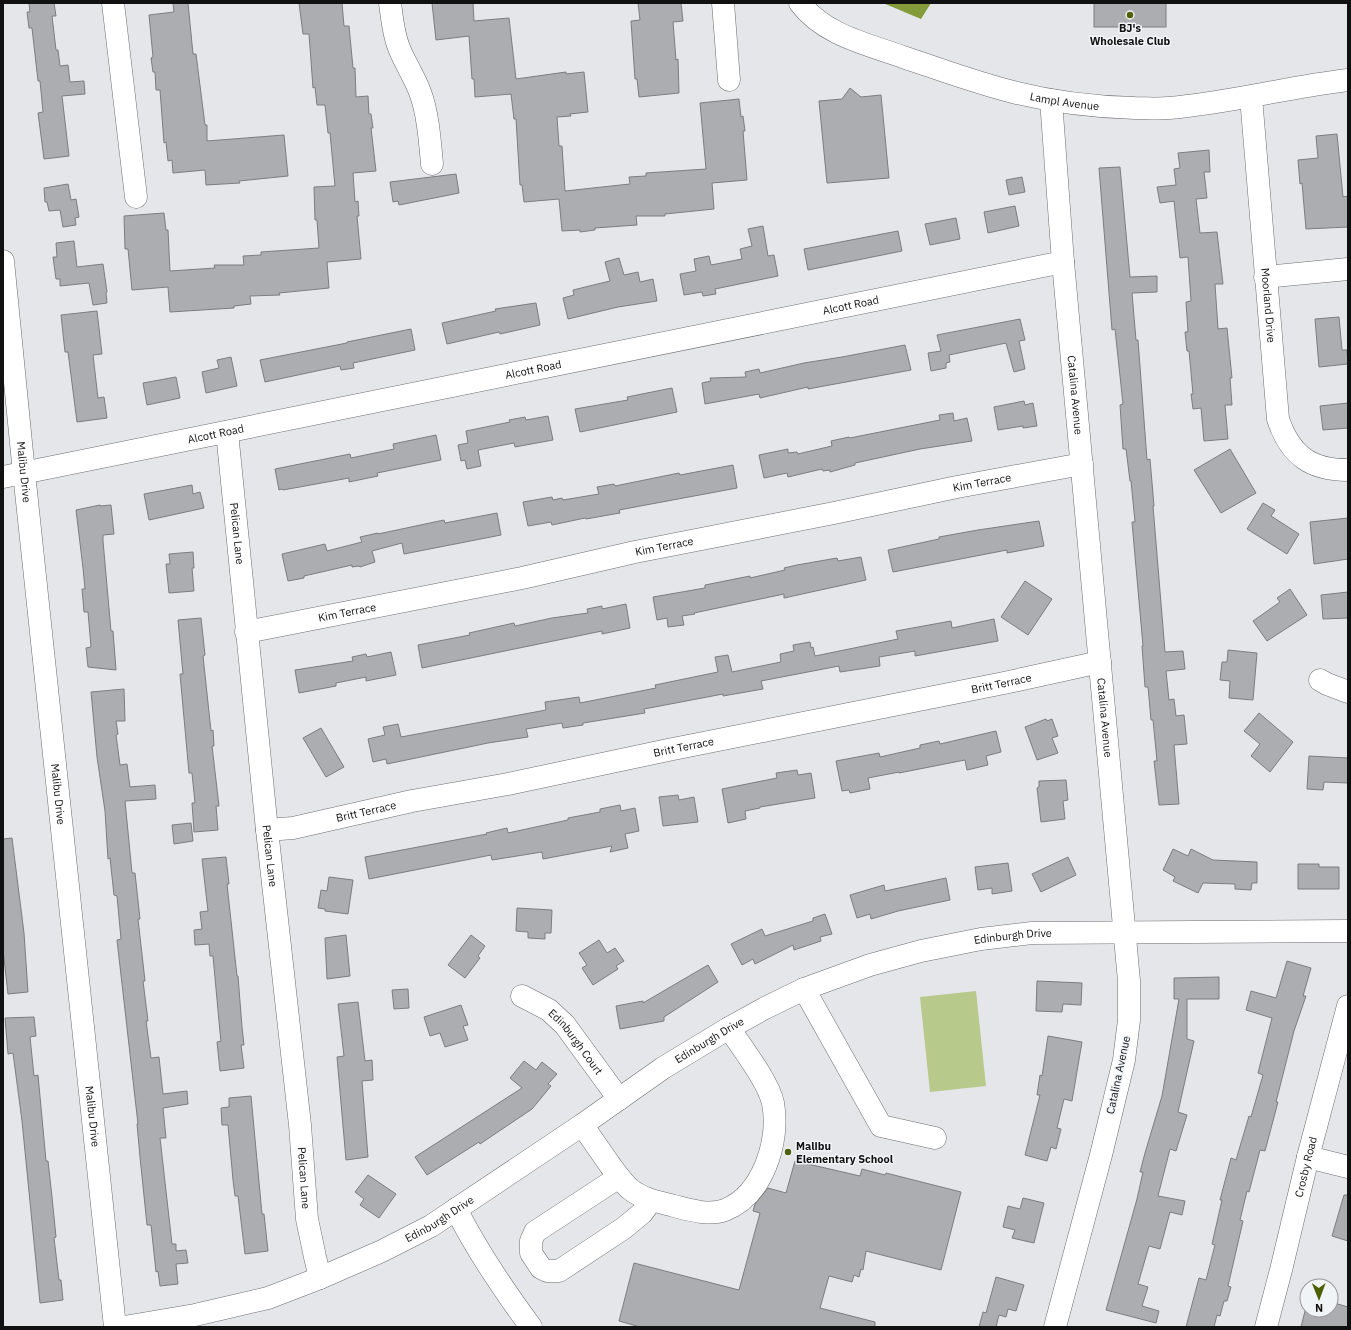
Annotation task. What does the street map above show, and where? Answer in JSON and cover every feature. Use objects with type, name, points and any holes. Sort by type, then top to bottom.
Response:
[{"type":"street","points":[[113,3],[136,197]]},
{"type":"street","points":[[390,3],[399,48],[412,71],[421,93],[430,136],[432,164]]},
{"type":"street","points":[[723,3],[728,80]]},
{"type":"street","name":"Lampl Avenue","points":[[800,3],[823,25],[843,35],[956,75],[1011,92],[1051,100],[1113,107],[1167,108],[1212,104],[1348,80]]},
{"type":"street","name":"Moorland Drive","points":[[1251,97],[1278,419],[1284,435],[1292,448],[1302,457],[1316,466],[1331,470],[1348,470]]},
{"type":"street","name":"Catalina Avenue","points":[[1051,100],[1064,262],[1129,981],[1129,1020],[1124,1060],[1101,1154],[1055,1327]]},
{"type":"street","name":"Alcott Road","points":[[3,477],[1064,262]]},
{"type":"street","points":[[1265,277],[1348,270]]},
{"type":"street","name":"Malibu Drive","points":[[4,271],[24,473],[115,1327]]},
{"type":"street","name":"Pelican Lane","points":[[227,432],[266,830],[299,1118],[307,1219],[320,1278]]},
{"type":"street","name":"Kim Terrace","points":[[246,632],[522,578],[635,552],[957,487],[1082,464]]},
{"type":"street","name":"Britt Terrace","points":[[266,830],[293,828],[412,801],[508,784],[1100,662]]},
{"type":"street","points":[[1320,680],[1348,692]]},
{"type":"street","name":"Edinburgh Drive","points":[[124,1327],[195,1314],[268,1298],[320,1278],[382,1251],[430,1226],[582,1125],[663,1068],[729,1028],[804,989],[870,964],[921,951],[981,939],[1032,933],[1125,931],[1348,931]]},
{"type":"street","points":[[804,989],[881,1126],[935,1138]]},
{"type":"street","name":"Edinburgh Court","points":[[522,996],[549,1010],[565,1025],[619,1099]]},
{"type":"street","name":"Crosby Road","points":[[1266,1327],[1308,1157],[1348,1006]]},
{"type":"street","points":[[582,1125],[619,1177],[630,1189],[651,1200],[696,1211],[711,1213],[725,1210],[739,1202],[754,1187],[763,1172],[772,1143],[775,1123],[773,1103],[767,1086],[729,1028]]},
{"type":"street","points":[[1308,1157],[1348,1167]]},
{"type":"street","points":[[619,1177],[535,1232],[531,1241],[531,1253],[541,1268],[547,1271],[559,1272],[624,1228],[642,1213],[651,1200]]},
{"type":"street","points":[[456,1209],[469,1235],[495,1276],[531,1327]]},
{"type":"shaded area","points":[[883,3],[931,3],[921,19]]},
{"type":"shaded area","points":[[976,991],[986,1086],[930,1092],[920,997]]},
{"type":"building","points":[[29,3],[54,3],[56,16],[52,16],[56,50],[58,50],[60,66],[68,65],[70,82],[84,81],[85,94],[62,96],[69,156],[44,159],[38,113],[43,112],[32,28],[29,28],[27,12],[30,12]]},
{"type":"building","points":[[173,3],[188,3],[193,54],[196,54],[205,125],[207,125],[207,141],[284,135],[288,176],[239,181],[240,183],[206,185],[205,170],[173,173],[172,160],[168,161],[166,142],[164,143],[160,90],[156,90],[155,72],[153,72],[149,15],[174,12]]},
{"type":"building","points":[[299,3],[342,3],[344,26],[349,26],[353,68],[355,68],[356,97],[368,96],[369,114],[371,114],[373,128],[371,128],[376,171],[353,173],[355,202],[358,201],[359,216],[357,216],[361,259],[327,262],[329,288],[279,293],[280,295],[250,296],[251,304],[234,306],[234,308],[170,312],[168,287],[132,290],[128,249],[125,249],[124,216],[164,213],[166,230],[168,230],[170,271],[215,268],[214,265],[244,265],[243,256],[261,255],[261,252],[319,248],[317,220],[315,220],[314,187],[335,186],[330,133],[328,133],[325,105],[317,105],[315,87],[313,88],[309,34],[303,34]]},
{"type":"building","points":[[432,3],[473,3],[474,21],[509,18],[516,79],[566,72],[566,74],[584,72],[588,112],[570,114],[571,116],[557,117],[559,146],[562,146],[565,191],[630,184],[629,177],[646,176],[646,173],[706,169],[700,103],[739,99],[741,117],[743,116],[745,131],[743,131],[747,180],[712,183],[714,209],[665,214],[665,216],[636,216],[637,225],[595,228],[595,230],[580,232],[580,230],[562,231],[559,199],[524,202],[522,185],[520,185],[516,119],[514,119],[511,94],[475,97],[474,79],[472,79],[469,36],[436,40]]},
{"type":"building","points":[[638,3],[681,3],[683,21],[673,22],[676,60],[678,59],[679,93],[639,97],[637,79],[635,79],[631,21],[640,20]]},
{"type":"building","name":"BJ's Wholesale Club","points":[[1094,3],[1166,3],[1166,27],[1094,27]]},
{"type":"building","points":[[850,88],[861,97],[881,95],[889,178],[827,183],[819,101],[842,99]]},
{"type":"building","points":[[1337,134],[1343,197],[1348,196],[1348,227],[1306,229],[1302,183],[1300,184],[1298,160],[1318,158],[1316,136]]},
{"type":"building","points":[[1209,150],[1210,172],[1204,172],[1207,198],[1196,199],[1200,233],[1217,232],[1223,284],[1215,284],[1218,329],[1227,328],[1232,378],[1230,378],[1232,405],[1225,405],[1228,439],[1204,441],[1201,408],[1193,409],[1189,351],[1187,351],[1185,332],[1188,332],[1186,302],[1191,301],[1188,257],[1180,258],[1174,201],[1160,203],[1157,187],[1176,185],[1174,169],[1180,168],[1178,153]]},
{"type":"building","points":[[1120,167],[1130,277],[1157,276],[1157,292],[1132,293],[1136,340],[1138,340],[1147,460],[1150,459],[1165,652],[1183,651],[1185,669],[1166,671],[1169,700],[1174,699],[1176,716],[1184,715],[1187,744],[1174,745],[1179,804],[1159,805],[1154,761],[1157,761],[1153,720],[1151,720],[1148,687],[1145,687],[1143,646],[1132,522],[1135,522],[1126,449],[1123,449],[1120,405],[1123,404],[1115,329],[1112,330],[1099,168]]},
{"type":"building","points":[[456,174],[459,193],[399,205],[398,201],[393,202],[390,182]]},
{"type":"building","points":[[1022,177],[1025,192],[1009,195],[1006,180]]},
{"type":"building","points":[[68,184],[71,200],[76,199],[79,217],[75,218],[76,225],[63,227],[60,210],[49,211],[47,202],[45,202],[44,188]]},
{"type":"building","points":[[1015,206],[1019,226],[988,233],[984,212]]},
{"type":"building","points":[[956,218],[960,239],[930,245],[925,224]]},
{"type":"building","points":[[763,226],[768,256],[774,255],[778,276],[715,289],[716,294],[703,296],[702,292],[684,295],[680,274],[696,271],[694,259],[709,256],[711,265],[742,259],[740,249],[752,246],[748,229]]},
{"type":"building","points":[[898,231],[902,251],[808,270],[804,249]]},
{"type":"building","points":[[74,241],[77,267],[103,264],[107,303],[93,305],[89,283],[60,286],[60,279],[56,279],[53,257],[57,257],[56,243]]},
{"type":"building","points":[[619,258],[624,275],[638,272],[640,282],[653,279],[657,301],[618,307],[568,319],[563,298],[574,295],[573,290],[610,281],[605,262]]},
{"type":"building","points":[[536,303],[540,325],[500,334],[499,332],[447,344],[442,323],[496,311],[495,309]]},
{"type":"building","points":[[97,311],[102,354],[93,355],[98,398],[104,397],[107,418],[77,422],[68,352],[65,352],[61,315]]},
{"type":"building","points":[[1339,317],[1342,350],[1347,350],[1348,364],[1319,367],[1315,319]]},
{"type":"building","points":[[1020,319],[1025,340],[1019,341],[1025,369],[1014,372],[1006,343],[949,355],[950,362],[946,363],[946,368],[931,371],[928,353],[941,351],[937,335]]},
{"type":"building","points":[[411,329],[415,350],[353,363],[354,368],[341,370],[340,366],[265,382],[260,360]]},
{"type":"building","points":[[905,345],[911,370],[808,389],[808,387],[760,398],[759,394],[705,404],[702,383],[711,381],[710,378],[746,377],[745,372],[759,369],[760,373],[804,363]]},
{"type":"building","points":[[231,357],[237,386],[206,393],[202,372],[219,368],[217,360]]},
{"type":"building","points":[[176,377],[180,398],[147,405],[143,383]]},
{"type":"building","points":[[672,388],[677,412],[580,432],[575,409],[628,400],[627,397]]},
{"type":"building","points":[[1024,401],[1025,405],[1033,403],[1037,426],[1023,428],[1023,426],[998,430],[994,407]]},
{"type":"building","points":[[1348,403],[1348,428],[1323,430],[1320,406]]},
{"type":"building","points":[[953,413],[954,421],[967,418],[972,441],[920,449],[855,463],[855,465],[830,472],[830,470],[823,471],[822,469],[788,477],[787,473],[764,478],[759,455],[788,449],[788,453],[797,452],[798,454],[832,446],[831,441],[940,420],[939,415]]},
{"type":"building","points":[[548,416],[553,440],[515,447],[514,443],[478,450],[481,466],[467,469],[465,460],[461,461],[458,445],[468,443],[466,431],[510,422],[509,420],[525,417],[526,420]]},
{"type":"building","points":[[436,435],[441,460],[377,473],[378,476],[349,482],[349,478],[279,490],[275,469],[350,454],[351,458],[394,449],[393,444]]},
{"type":"building","points":[[1230,449],[1256,493],[1221,513],[1194,470]]},
{"type":"building","points":[[733,465],[737,488],[619,510],[620,513],[552,525],[551,522],[528,526],[523,502],[552,497],[553,500],[562,498],[563,500],[599,494],[597,487],[614,484],[615,486],[679,473],[680,475]]},
{"type":"building","points":[[192,485],[193,494],[200,492],[204,508],[149,520],[144,494]]},
{"type":"building","points":[[1263,503],[1275,510],[1271,516],[1299,534],[1287,554],[1247,529]]},
{"type":"building","points":[[100,505],[111,505],[114,534],[103,535],[103,541],[116,670],[88,667],[86,648],[91,647],[88,612],[84,612],[82,589],[85,589],[76,510]]},
{"type":"building","points":[[497,513],[501,535],[404,554],[402,543],[372,551],[375,562],[360,567],[352,567],[352,565],[288,581],[282,554],[325,544],[327,551],[362,542],[360,537],[444,520],[445,523]]},
{"type":"building","points":[[1348,518],[1348,559],[1314,564],[1310,522]]},
{"type":"building","points":[[1039,521],[1044,546],[1007,553],[1007,550],[893,572],[888,550],[939,539],[939,537]]},
{"type":"building","points":[[193,552],[194,568],[192,568],[194,591],[169,593],[166,564],[170,564],[169,554]]},
{"type":"building","points":[[861,557],[866,580],[784,598],[784,594],[694,613],[695,614],[682,616],[684,625],[668,627],[667,618],[657,620],[653,597],[705,588],[705,585],[750,576],[750,578],[785,570],[784,568],[797,565],[837,558],[838,561]]},
{"type":"building","points":[[1025,581],[1052,599],[1028,635],[1001,617]]},
{"type":"building","points":[[1290,589],[1307,615],[1267,641],[1253,621],[1280,602],[1277,598]]},
{"type":"building","points":[[1348,592],[1348,618],[1323,619],[1321,595]]},
{"type":"building","points":[[626,604],[630,628],[602,634],[602,631],[422,668],[418,645],[470,635],[469,633],[514,623],[515,626],[552,618],[588,613],[587,609],[602,606],[602,609]]},
{"type":"building","points":[[201,618],[205,655],[203,656],[211,731],[213,730],[214,746],[212,746],[219,806],[216,806],[218,830],[194,832],[192,803],[195,803],[192,773],[189,773],[180,674],[183,674],[178,620]]},
{"type":"building","points":[[994,619],[998,641],[915,656],[915,651],[879,657],[880,666],[840,672],[839,666],[761,681],[763,689],[723,696],[723,694],[644,709],[645,713],[583,723],[583,725],[563,728],[562,723],[526,729],[528,737],[488,743],[387,764],[386,759],[373,762],[368,739],[385,735],[383,727],[398,724],[401,737],[546,710],[545,702],[579,697],[580,703],[656,688],[655,685],[718,672],[715,657],[728,655],[732,672],[781,662],[780,654],[794,651],[793,645],[810,642],[815,656],[898,639],[896,631],[951,621],[952,628]]},
{"type":"building","points":[[1228,650],[1257,653],[1253,700],[1229,698],[1230,681],[1220,680],[1222,662],[1227,662]]},
{"type":"building","points":[[391,652],[396,675],[366,681],[366,677],[336,683],[336,686],[299,693],[295,670],[353,661],[352,657],[366,654],[367,657]]},
{"type":"building","points":[[124,689],[125,721],[116,721],[118,734],[116,735],[120,765],[127,764],[130,787],[155,785],[156,799],[125,801],[132,873],[135,873],[140,919],[138,919],[148,1021],[146,1021],[151,1058],[159,1057],[163,1094],[187,1091],[188,1104],[163,1108],[166,1138],[160,1138],[172,1244],[176,1244],[176,1251],[186,1250],[188,1263],[176,1264],[178,1284],[160,1286],[158,1271],[156,1272],[151,1225],[147,1225],[138,1124],[117,940],[121,939],[117,896],[114,895],[110,858],[108,859],[105,811],[97,757],[91,692]]},
{"type":"building","points":[[1259,713],[1293,742],[1270,772],[1251,756],[1260,744],[1244,731]]},
{"type":"building","points":[[1046,719],[1047,721],[1052,719],[1058,736],[1052,738],[1058,753],[1037,760],[1025,727]]},
{"type":"building","points":[[321,728],[344,767],[326,777],[303,738]]},
{"type":"building","points":[[996,731],[1001,752],[986,756],[988,765],[967,770],[965,760],[868,778],[870,789],[850,793],[849,790],[842,791],[836,761],[879,753],[880,757],[920,748],[920,745],[939,741],[940,744]]},
{"type":"building","points":[[1309,756],[1348,758],[1348,783],[1324,782],[1323,790],[1307,789]]},
{"type":"building","points":[[797,770],[798,775],[811,773],[815,798],[745,811],[746,819],[728,823],[722,789],[777,778],[776,773]]},
{"type":"building","points":[[1066,780],[1068,800],[1063,801],[1065,819],[1041,822],[1037,788],[1039,787],[1039,781]]},
{"type":"building","points":[[678,795],[679,800],[694,797],[698,822],[663,826],[659,797]]},
{"type":"building","points":[[620,805],[621,811],[635,808],[639,831],[625,834],[628,848],[610,852],[612,846],[543,859],[542,852],[492,860],[491,855],[369,879],[365,857],[487,834],[486,833],[507,828],[508,833],[568,820],[568,818],[600,812],[600,809]]},
{"type":"building","points":[[191,823],[193,841],[174,844],[172,825]]},
{"type":"building","points":[[12,838],[24,933],[28,992],[8,994],[3,950],[3,839]]},
{"type":"building","points":[[1173,849],[1188,856],[1191,849],[1213,860],[1257,862],[1257,883],[1252,883],[1251,890],[1235,889],[1235,884],[1203,883],[1198,893],[1173,881],[1175,877],[1163,870]]},
{"type":"building","points":[[226,857],[229,884],[227,884],[238,976],[244,1045],[241,1045],[244,1068],[220,1071],[217,1042],[221,1041],[213,956],[210,956],[209,944],[195,945],[194,930],[202,929],[200,912],[208,911],[202,859]]},
{"type":"building","points":[[1068,857],[1076,875],[1041,892],[1032,874]]},
{"type":"building","points":[[1008,863],[1012,891],[992,894],[992,888],[978,890],[975,867]]},
{"type":"building","points":[[1298,864],[1319,864],[1319,867],[1339,867],[1339,889],[1298,889]]},
{"type":"building","points":[[329,877],[353,880],[348,914],[325,911],[325,909],[318,908],[321,890],[327,891]]},
{"type":"building","points":[[946,878],[950,900],[898,911],[871,919],[870,914],[857,918],[850,895],[884,885],[885,891]]},
{"type":"building","points":[[517,908],[552,910],[551,933],[545,933],[545,939],[528,938],[528,932],[516,931]]},
{"type":"building","points":[[825,914],[832,934],[820,937],[821,941],[794,950],[793,945],[755,964],[753,959],[742,965],[731,944],[762,929],[765,936],[813,921],[813,918]]},
{"type":"building","points":[[346,935],[350,976],[327,979],[325,938]]},
{"type":"building","points":[[471,935],[485,946],[478,956],[480,958],[465,978],[448,965]]},
{"type":"building","points":[[599,940],[607,953],[615,948],[624,961],[616,966],[618,969],[593,985],[582,968],[587,965],[579,953]]},
{"type":"building","points":[[1287,961],[1311,968],[1303,996],[1306,996],[1294,1031],[1265,1151],[1260,1150],[1249,1192],[1247,1191],[1240,1220],[1243,1221],[1228,1286],[1231,1287],[1227,1301],[1224,1301],[1220,1316],[1217,1315],[1214,1327],[1186,1327],[1199,1278],[1206,1280],[1215,1245],[1212,1244],[1222,1200],[1220,1200],[1231,1158],[1236,1160],[1249,1116],[1251,1117],[1263,1075],[1258,1073],[1272,1018],[1246,1010],[1251,991],[1276,998]]},
{"type":"building","points":[[708,965],[718,982],[664,1017],[664,1021],[620,1029],[616,1006],[643,1001],[643,1003]]},
{"type":"building","points":[[1219,977],[1219,999],[1187,999],[1187,1039],[1194,1041],[1178,1112],[1187,1115],[1176,1151],[1170,1149],[1158,1196],[1185,1201],[1182,1215],[1170,1212],[1160,1249],[1149,1246],[1138,1284],[1148,1287],[1142,1306],[1159,1311],[1156,1323],[1106,1310],[1137,1199],[1143,1172],[1140,1172],[1162,1096],[1179,999],[1174,999],[1174,978]]},
{"type":"building","points":[[1037,981],[1082,983],[1081,1005],[1063,1004],[1062,1012],[1036,1011]]},
{"type":"building","points":[[408,989],[409,1008],[394,1009],[392,990]]},
{"type":"building","points":[[358,1002],[365,1061],[372,1060],[373,1080],[362,1081],[368,1157],[346,1160],[337,1057],[344,1056],[338,1004]]},
{"type":"building","points":[[461,1005],[468,1025],[463,1026],[468,1040],[445,1047],[440,1033],[430,1036],[424,1017]]},
{"type":"building","points":[[34,1017],[36,1036],[30,1037],[34,1076],[38,1075],[46,1161],[48,1161],[56,1237],[54,1238],[63,1300],[40,1303],[22,1121],[13,1053],[8,1054],[5,1018]]},
{"type":"building","points":[[1048,1036],[1082,1042],[1072,1101],[1064,1099],[1057,1128],[1061,1129],[1056,1149],[1051,1147],[1047,1161],[1025,1155],[1040,1095],[1037,1095],[1040,1075],[1042,1076]]},
{"type":"building","points":[[524,1061],[536,1070],[542,1062],[557,1074],[548,1084],[551,1086],[532,1109],[480,1144],[479,1142],[427,1175],[415,1157],[522,1088],[510,1078]]},
{"type":"building","points":[[251,1096],[262,1214],[264,1214],[268,1251],[245,1254],[238,1196],[235,1196],[228,1125],[222,1125],[221,1108],[229,1107],[229,1098]]},
{"type":"building","points":[[795,1161],[860,1176],[862,1169],[885,1175],[886,1173],[961,1192],[941,1270],[866,1251],[863,1270],[861,1269],[859,1277],[854,1275],[852,1282],[829,1276],[820,1308],[875,1322],[875,1327],[640,1327],[619,1321],[634,1263],[739,1290],[760,1213],[753,1211],[755,1204],[768,1188],[786,1193]]},
{"type":"building","points":[[368,1175],[396,1194],[379,1218],[360,1205],[364,1199],[355,1192]]},
{"type":"building","points":[[1344,1195],[1348,1195],[1348,1241],[1332,1236]]},
{"type":"building","points":[[1023,1198],[1044,1203],[1034,1243],[1012,1238],[1015,1230],[1003,1227],[1008,1206],[1020,1209]]},
{"type":"building","points":[[996,1277],[1024,1285],[1016,1311],[1008,1309],[1006,1317],[999,1315],[996,1327],[979,1327],[983,1312],[986,1313]]},
{"type":"building","points":[[1339,1304],[1348,1307],[1348,1327],[1301,1327],[1303,1318],[1339,1318]]},
{"type":"place","name":"BJ's Wholesale Club","points":[[1130,15]]},
{"type":"place","name":"Malibu Elementary School","points":[[788,1152]]}]
